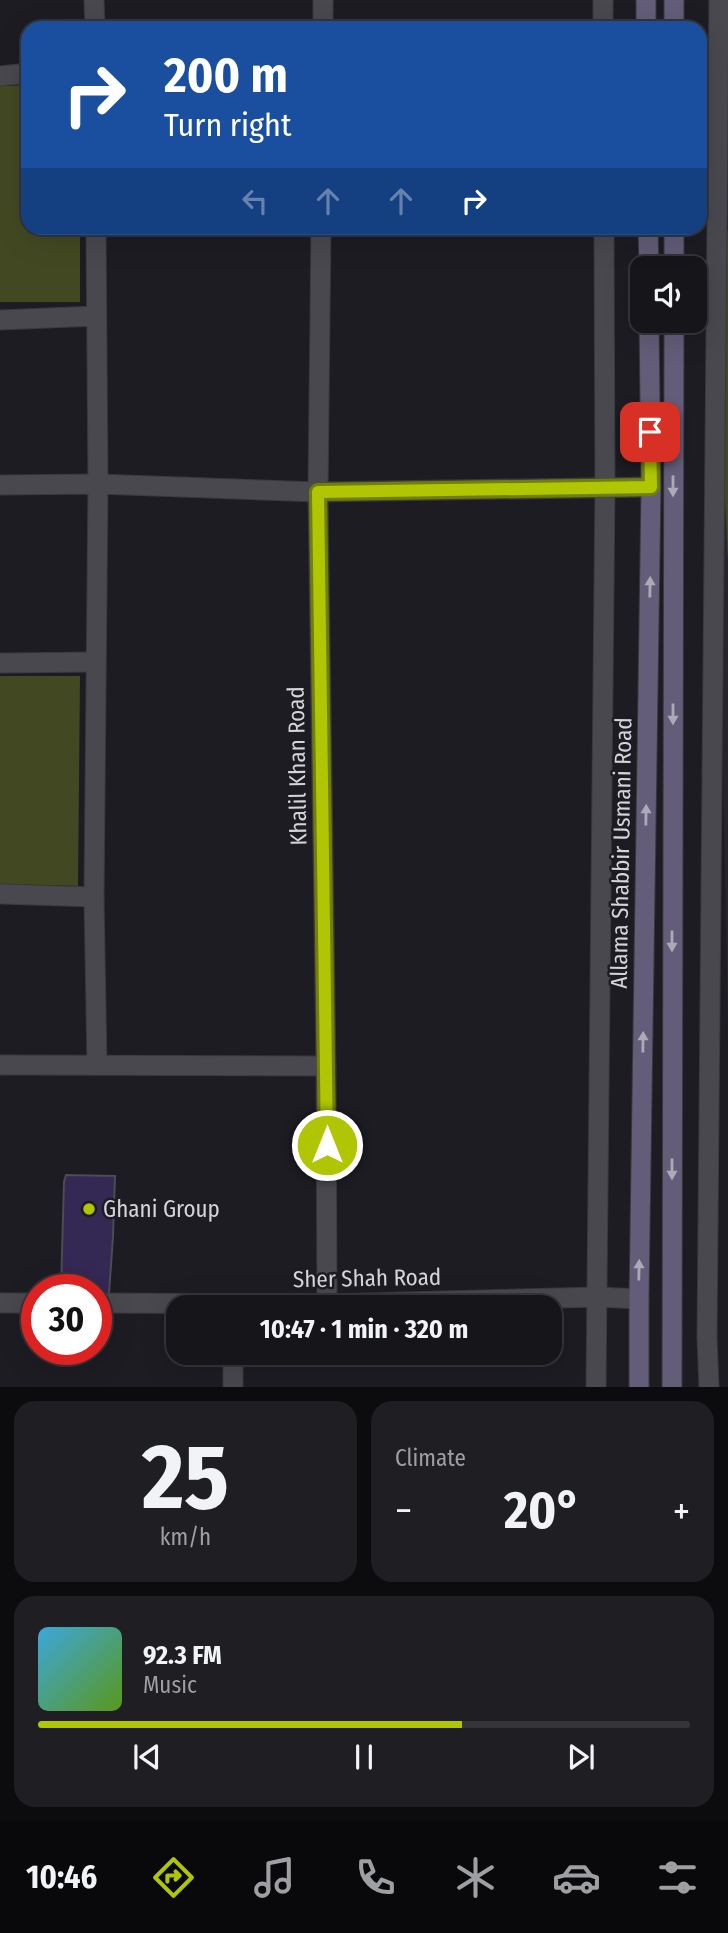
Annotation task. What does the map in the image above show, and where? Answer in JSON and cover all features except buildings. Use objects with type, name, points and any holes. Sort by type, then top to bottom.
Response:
[{"type":"main road","points":[[646,0],[646,21]]},
{"type":"main road","points":[[674,0],[674,21]]},
{"type":"main road","points":[[648,235],[649,256]]},
{"type":"main road","points":[[674,235],[674,256]]},
{"type":"main road","name":"Allama Shabbir Usmani Road","points":[[639,1387],[651,487],[649,333]]},
{"type":"main road","points":[[672,1387],[674,333]]},
{"type":"street","points":[[94,0],[94,21]]},
{"type":"street","points":[[323,0],[323,21]]},
{"type":"street","points":[[603,0],[603,21]]},
{"type":"street","points":[[709,1387],[719,0]]},
{"type":"street","points":[[0,76],[21,74]]},
{"type":"street","points":[[96,235],[98,484],[94,897],[97,1065]]},
{"type":"street","name":"Khalil Khan Road","points":[[321,235],[318,492],[327,1295]]},
{"type":"street","points":[[596,1387],[605,487],[604,235]]},
{"type":"street","points":[[0,320],[96,316]]},
{"type":"street","points":[[0,485],[98,484],[318,492],[651,487]]},
{"type":"street","points":[[0,663],[95,662]]},
{"type":"street","points":[[0,894],[94,897]]},
{"type":"street","points":[[0,1065],[326,1066]]},
{"type":"street","name":"Sher Shah Road","points":[[562,1298],[639,1299]]},
{"type":"street","points":[[0,1303],[21,1303]]},
{"type":"street","name":"Sher Shah Road","points":[[112,1303],[166,1304]]},
{"type":"street","points":[[233,1365],[233,1387]]},
{"type":"shaded area","points":[[708,0],[728,0],[728,1030],[712,232]]},
{"type":"green space","points":[[21,85],[21,235],[80,235],[80,302],[0,302],[0,86]]},
{"type":"green space","points":[[728,231],[728,561],[712,232]]},
{"type":"green space","points":[[0,676],[80,676],[78,886],[0,884]]},
{"type":"place","name":"Ghani Group","points":[[89,1209]]},
{"type":"route","points":[[327,1145],[318,492],[651,487],[650,432]]}]
